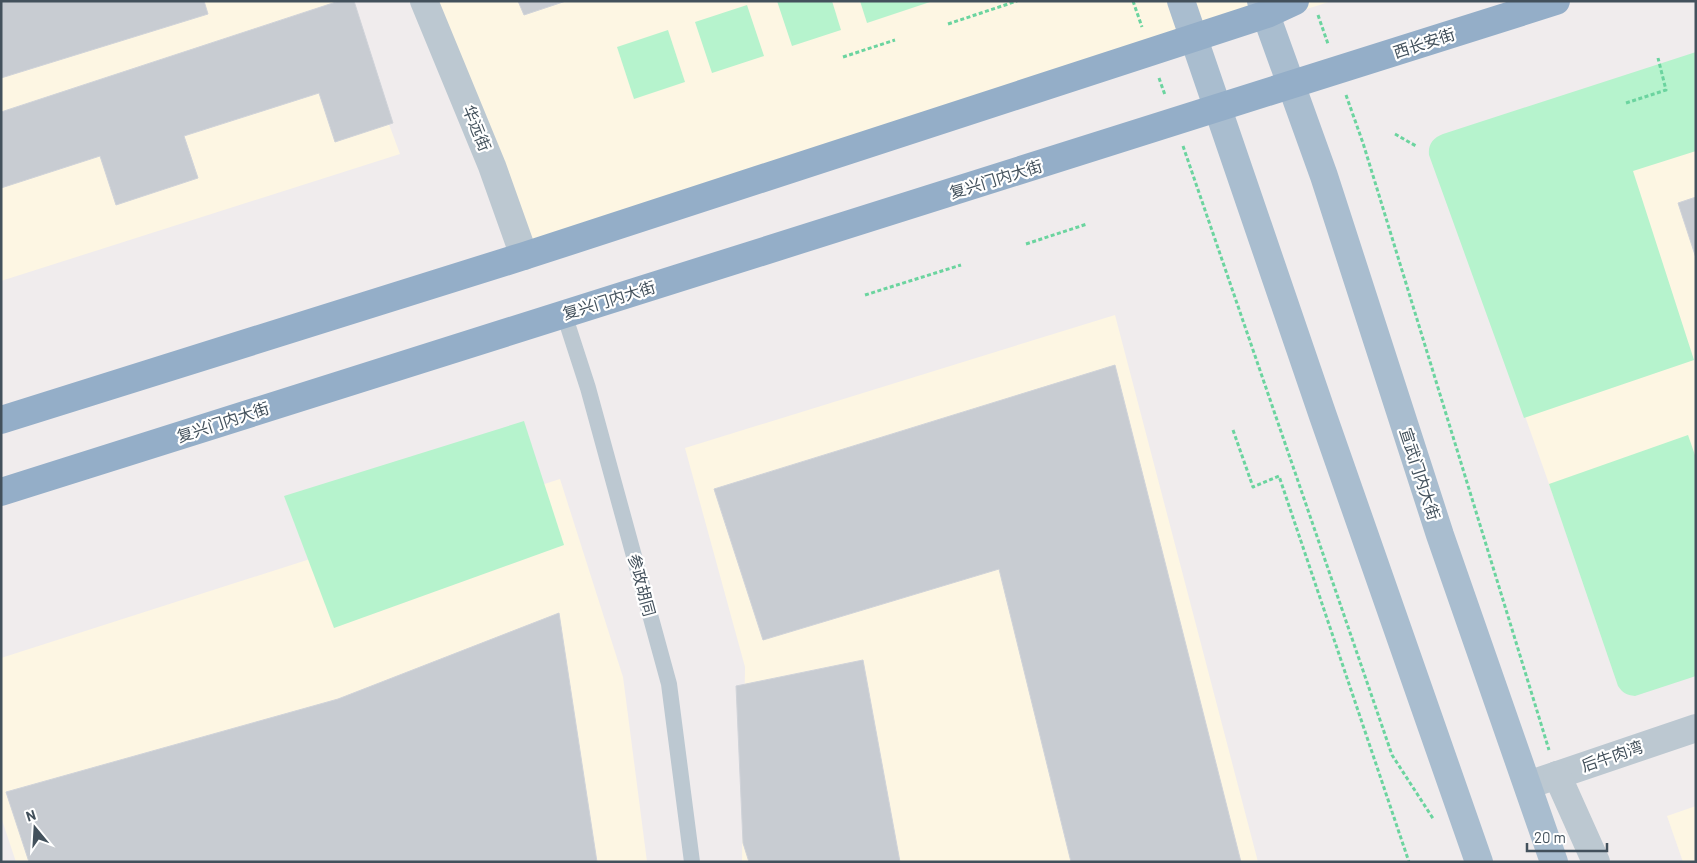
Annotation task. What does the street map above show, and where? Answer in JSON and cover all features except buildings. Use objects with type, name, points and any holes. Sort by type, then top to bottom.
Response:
[{"type":"highway","name":"西长安街","points":[[1218,109],[1556,1]]},
{"type":"highway","points":[[1,420],[524,256],[1193,38],[1264,8],[1306,6]]},
{"type":"highway","name":"复兴门内大街","points":[[1,492],[1218,109]]},
{"type":"main road","points":[[1181,1],[1479,862]]},
{"type":"main road","name":"宣武门内大街","points":[[1264,8],[1327,186],[1440,535],[1554,862]]},
{"type":"street","name":"华远街","points":[[424,1],[492,166],[524,256]]},
{"type":"street","name":"后牛肉湾","points":[[1528,785],[1696,728]]},
{"type":"street","points":[[1557,775],[1596,862]]},
{"type":"lane","name":"参政胡同","points":[[564,314],[588,388],[669,684],[692,862]]},
{"type":"path","points":[[948,24],[1017,1]]},
{"type":"path","points":[[1133,1],[1392,755],[1434,821]]},
{"type":"path","points":[[1306,6],[1338,70],[1363,144],[1557,775]]},
{"type":"path","points":[[843,56],[895,40]]},
{"type":"path","points":[[1626,103],[1666,90],[1658,58]]},
{"type":"path","points":[[1395,134],[1416,146]]},
{"type":"path","points":[[1026,244],[1087,224]]},
{"type":"path","points":[[865,295],[961,265]]},
{"type":"path","points":[[1233,430],[1252,486],[1279,476],[1409,862]]},
{"type":"shaded area","points":[[1,1],[343,1],[400,154],[1,281]]},
{"type":"shaded area","points":[[421,1],[1332,1],[524,256]]},
{"type":"shaded area","points":[[1696,61],[1696,673],[1620,684],[1437,168]]},
{"type":"shaded area","points":[[1115,315],[1258,862],[742,862],[745,667],[685,448]]},
{"type":"shaded area","points":[[560,479],[623,677],[647,862],[16,862],[1,817],[1,658]]},
{"type":"shaded area","points":[[1696,806],[1696,862],[1683,862],[1667,816]]},
{"type":"green space","points":[[777,1],[832,1],[841,30],[792,46]]},
{"type":"green space","points":[[860,1],[933,1],[867,23]]},
{"type":"green space","points":[[747,5],[764,56],[712,73],[695,22]]},
{"type":"green space","points":[[668,30],[685,82],[634,99],[617,47]]},
{"type":"green space","points":[[1696,52],[1696,151],[1633,171],[1694,360],[1524,418],[1429,155],[1430,145],[1436,137],[1443,134]]},
{"type":"green space","points":[[524,421],[564,545],[334,628],[284,496]]},
{"type":"green space","points":[[1688,435],[1696,458],[1696,676],[1635,696],[1629,695],[1618,686],[1549,484]]}]
